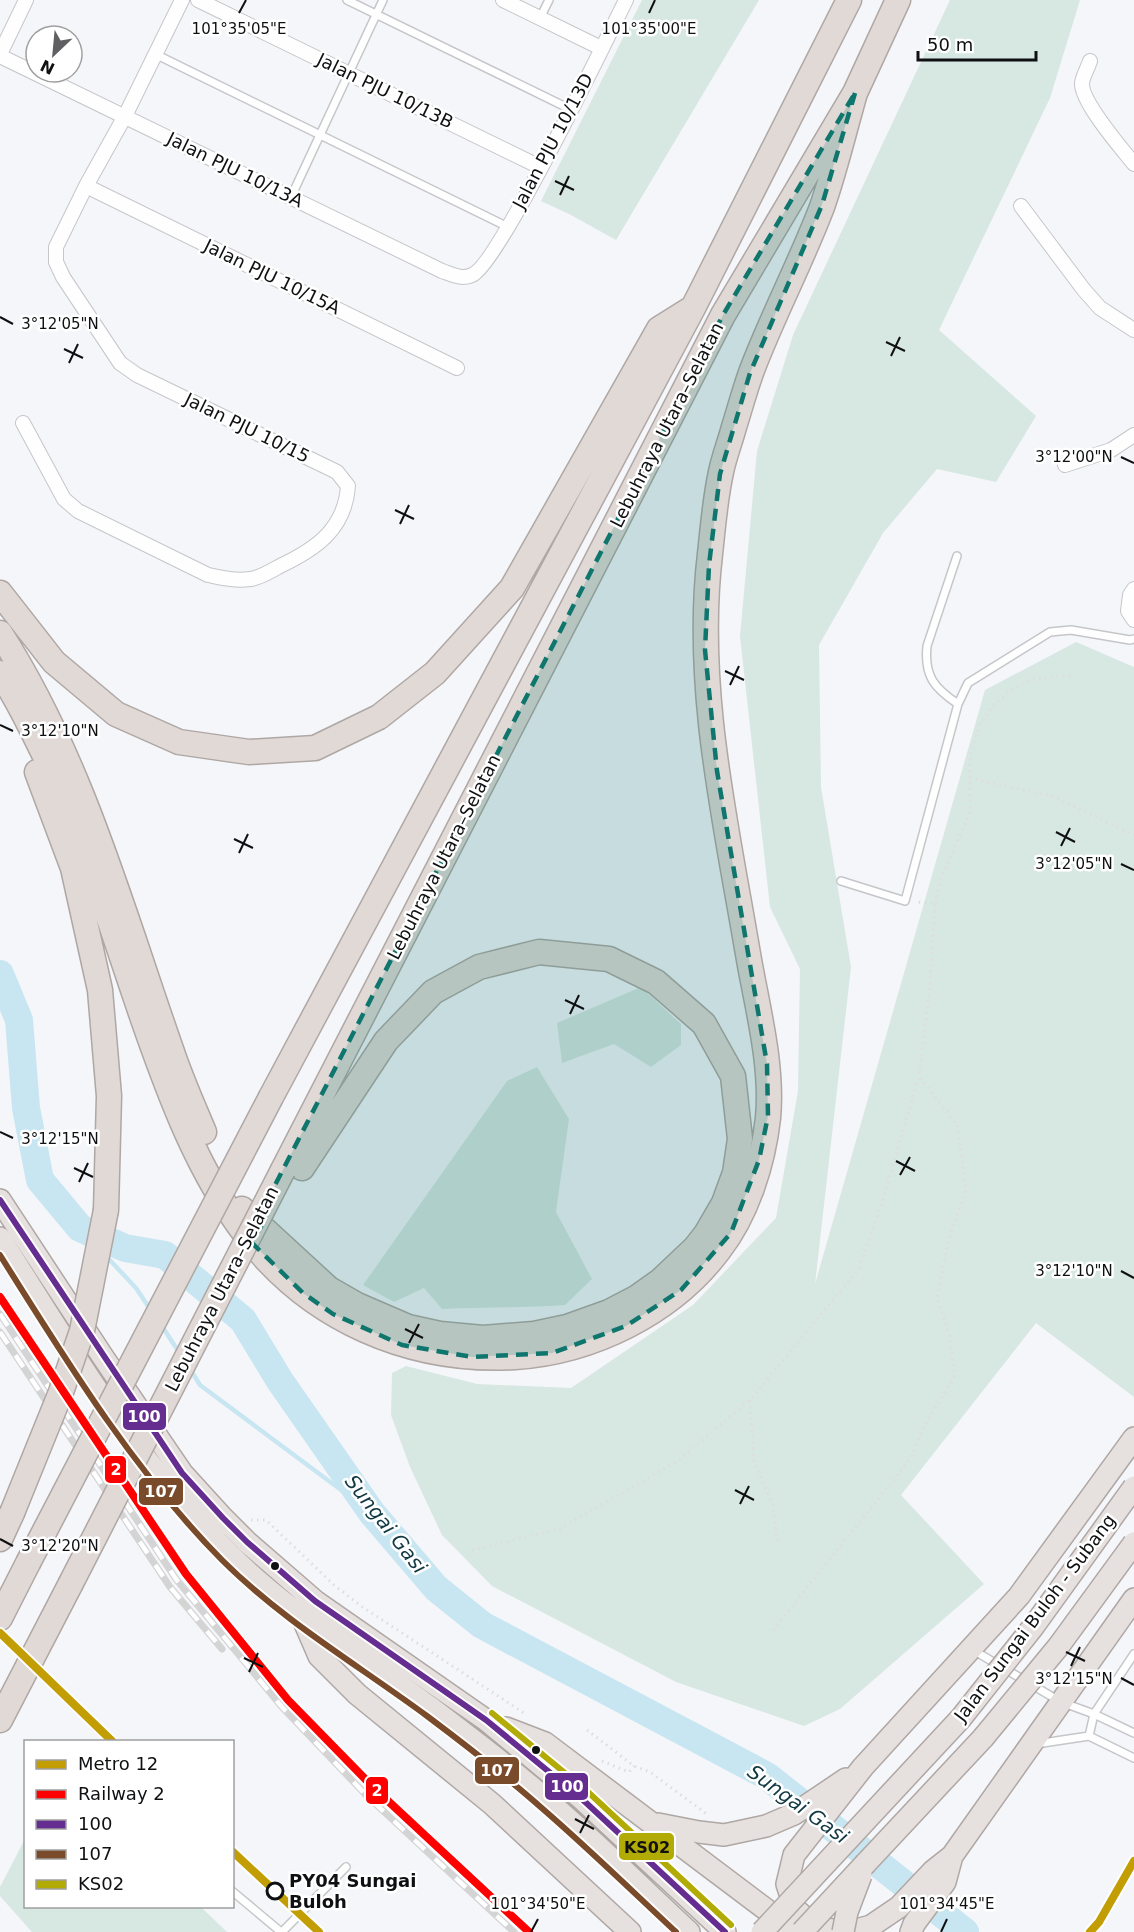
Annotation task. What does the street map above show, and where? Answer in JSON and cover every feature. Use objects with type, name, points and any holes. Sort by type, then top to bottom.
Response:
[{"type":"highway","name":"Lebuhraya Utara–Selatan","points":[[0,1618],[271,1097],[693,308],[849,0]]},
{"type":"highway","name":"Lebuhraya Utara–Selatan","points":[[0,1720],[230,1273],[292,1169],[723,315],[855,93],[898,0]]},
{"type":"highway","points":[[0,673],[14,692],[68,804],[170,1096],[204,1171],[246,1236],[292,1283],[333,1314],[372,1333],[412,1348],[472,1357],[536,1355],[565,1349],[626,1326],[670,1299],[703,1269],[731,1233],[754,1181],[768,1116],[767,1064],[717,771],[705,650],[709,565],[720,474],[750,373],[822,205],[855,93]]},
{"type":"highway","points":[[0,593],[54,662],[116,714],[178,742],[249,752],[315,748],[379,717],[435,674],[512,588],[659,329],[693,308]]},
{"type":"highway","points":[[0,633],[60,740],[91,819],[173,1055],[211,1151],[242,1208],[306,1270],[335,1293],[408,1327],[440,1334],[483,1338],[548,1332],[589,1321],[636,1298],[660,1281],[695,1248],[715,1220],[729,1193],[735,1173],[740,1139],[733,1076],[704,1024],[656,982],[609,959],[539,952],[479,968],[433,992],[386,1041],[292,1169]]},
{"type":"highway","points":[[0,696],[33,760],[73,868],[100,990],[109,1096],[106,1209],[82,1331],[61,1392],[0,1539]]},
{"type":"highway","points":[[0,1200],[182,1473],[223,1518],[315,1601],[486,1720],[582,1799],[725,1932]]},
{"type":"highway","points":[[0,1238],[87,1373],[167,1487],[231,1556],[303,1619],[429,1707],[512,1771],[567,1818],[689,1932]]},
{"type":"highway","points":[[1134,1438],[1019,1596],[862,1767],[794,1855],[787,1884],[795,1909],[818,1928],[849,1932],[871,1926],[899,1907],[933,1871],[952,1856],[1134,1599]]},
{"type":"highway","name":"Jalan Sungai Buloh - Subang","points":[[762,1932],[961,1718],[1033,1627],[1134,1487]]},
{"type":"highway","name":"Jalan Sungai Buloh - Subang","points":[[802,1932],[982,1738],[1058,1647],[1134,1543]]},
{"type":"highway","points":[[303,1619],[319,1656],[357,1694],[492,1804],[630,1932]]},
{"type":"highway","points":[[486,1720],[545,1743],[796,1932]]},
{"type":"highway","points":[[652,1822],[724,1835],[766,1827],[794,1814],[862,1767]]},
{"type":"highway","points":[[913,1928],[945,1882],[952,1856]]},
{"type":"highway","points":[[843,1932],[847,1912],[866,1863]]},
{"type":"street","points":[[0,55],[27,0]]},
{"type":"street","name":"Jalan PJU 10/15","points":[[22,423],[64,499],[78,511],[208,575],[231,580],[253,579],[298,558],[331,532],[347,501],[348,486],[338,472],[138,375],[120,363],[63,277],[56,262],[56,247],[86,186],[125,116],[182,0]]},
{"type":"street","name":"Jalan PJU 10/13B","points":[[198,0],[540,167]]},
{"type":"street","points":[[503,0],[601,48]]},
{"type":"street","name":"Jalan PJU 10/13D","points":[[472,276],[482,268],[508,227],[626,0]]},
{"type":"street","name":"Jalan PJU 10/13A","points":[[0,55],[442,271],[457,277],[472,276]]},
{"type":"street","points":[[1090,61],[1082,84],[1085,97],[1103,125],[1134,164]]},
{"type":"street","name":"Jalan PJU 10/15A","points":[[86,186],[457,368]]},
{"type":"street","points":[[1021,206],[1100,308],[1134,330]]},
{"type":"street","points":[[1065,465],[1111,450],[1134,435]]},
{"type":"street","points":[[1134,589],[1130,595],[1128,611],[1134,620]]},
{"type":"lane","points":[[348,0],[570,109]]},
{"type":"lane","points":[[291,197],[382,0]]},
{"type":"lane","points":[[540,18],[549,0]]},
{"type":"lane","points":[[155,54],[508,227]]},
{"type":"lane","points":[[957,556],[927,646],[926,660],[927,670],[934,684],[944,695],[958,704]]},
{"type":"lane","points":[[841,881],[905,901],[958,704],[968,683],[1050,632],[1071,630],[1134,639]]},
{"type":"lane","points":[[970,1649],[1061,1702],[1094,1714],[1134,1733]]},
{"type":"lane","points":[[1089,1736],[1094,1714],[1134,1654]]},
{"type":"lane","points":[[1030,1745],[1089,1736],[1134,1758]]},
{"type":"lane","points":[[234,1893],[282,1932],[346,1867]]},
{"type":"path","points":[[472,1550],[559,1529],[678,1461],[750,1400],[858,1270],[881,1206],[919,1076],[930,983],[935,903],[941,878],[970,813],[970,756],[980,725],[993,706],[1011,690],[1032,679],[1071,675]]},
{"type":"path","points":[[970,778],[1055,797],[1134,835]]},
{"type":"path","points":[[905,901],[935,903]]},
{"type":"path","points":[[773,1629],[911,1458],[922,1430],[955,1376],[950,1337],[937,1297],[946,1246],[966,1189],[957,1125],[919,1076]]},
{"type":"path","points":[[750,1400],[754,1462],[773,1505],[778,1544]]},
{"type":"path","points":[[223,1518],[266,1520],[334,1585],[361,1606],[531,1718]]},
{"type":"path","points":[[587,1730],[634,1766],[650,1772],[706,1811],[724,1835]]},
{"type":"path","points":[[598,1759],[629,1772],[634,1766]]},
{"type":"highlighted area","points":[[855,93],[822,205],[750,373],[720,474],[709,565],[705,650],[717,771],[767,1064],[768,1116],[759,1160],[731,1233],[681,1290],[626,1326],[552,1353],[472,1357],[402,1345],[333,1314],[303,1293],[251,1242],[261,1227],[256,1222],[723,315]]},
{"type":"shaded area","points":[[642,0],[759,0],[616,240],[541,201]]},
{"type":"shaded area","points":[[950,0],[1080,0],[1050,98],[939,330],[1036,416],[996,482],[937,469],[883,533],[819,645],[821,787],[851,967],[815,1284],[985,690],[1076,642],[1134,667],[1134,1397],[1036,1323],[901,1495],[984,1584],[840,1709],[804,1726],[676,1682],[492,1586],[442,1535],[410,1467],[391,1415],[392,1373],[406,1366],[477,1384],[571,1388],[693,1305],[776,1218],[798,1091],[800,969],[770,907],[740,636],[757,451],[793,335]]},
{"type":"shaded area","points":[[641,987],[681,1024],[681,1045],[651,1067],[614,1044],[562,1063],[557,1023]]},
{"type":"shaded area","points":[[537,1067],[569,1119],[556,1212],[592,1279],[565,1305],[519,1307],[442,1309],[424,1288],[394,1302],[363,1285],[507,1081]]},
{"type":"shaded area","points":[[24,1841],[24,1908],[202,1908],[227,1932],[32,1932],[0,1896],[0,1887]]},
{"type":"waterway","name":"Sungai Gasi","points":[[0,974],[19,1020],[26,1108],[40,1180],[80,1228],[125,1248],[165,1255],[243,1320],[280,1381],[372,1513],[436,1588],[482,1625],[767,1776],[965,1932]]},
{"type":"waterway","name":"Sungai Gasi","points":[[80,1228],[92,1241]]},
{"type":"waterway","points":[[106,1256],[136,1288],[150,1309]]},
{"type":"waterway","points":[[162,1326],[180,1354]]},
{"type":"waterway","points":[[190,1369],[200,1385],[372,1513]]},
{"type":"railway","points":[[0,1314],[176,1579],[282,1707],[367,1796],[514,1932]]},
{"type":"railway","points":[[0,1332],[170,1587],[222,1649]]},
{"type":"metro line","name":"12","points":[[0,1633],[111,1740]]},
{"type":"metro line","name":"12","points":[[234,1853],[319,1932]]},
{"type":"metro line","name":"12","points":[[1090,1932],[1099,1922],[1134,1861]]},
{"type":"rail line","name":"2","points":[[0,1297],[186,1574],[288,1700],[373,1787],[529,1932]]},
{"type":"transit line","name":"100","points":[[0,1200],[182,1473],[223,1518],[315,1601],[486,1720],[582,1799],[725,1932]]},
{"type":"transit line","name":"107","points":[[0,1255],[76,1375],[130,1452],[159,1489],[222,1560],[295,1623],[472,1750],[530,1798],[676,1932]]},
{"type":"transit line","name":"KS02","points":[[492,1713],[588,1792],[731,1925]]},
{"type":"place","name":"PY04 Sungai Buloh","points":[[275,1891]]}]
